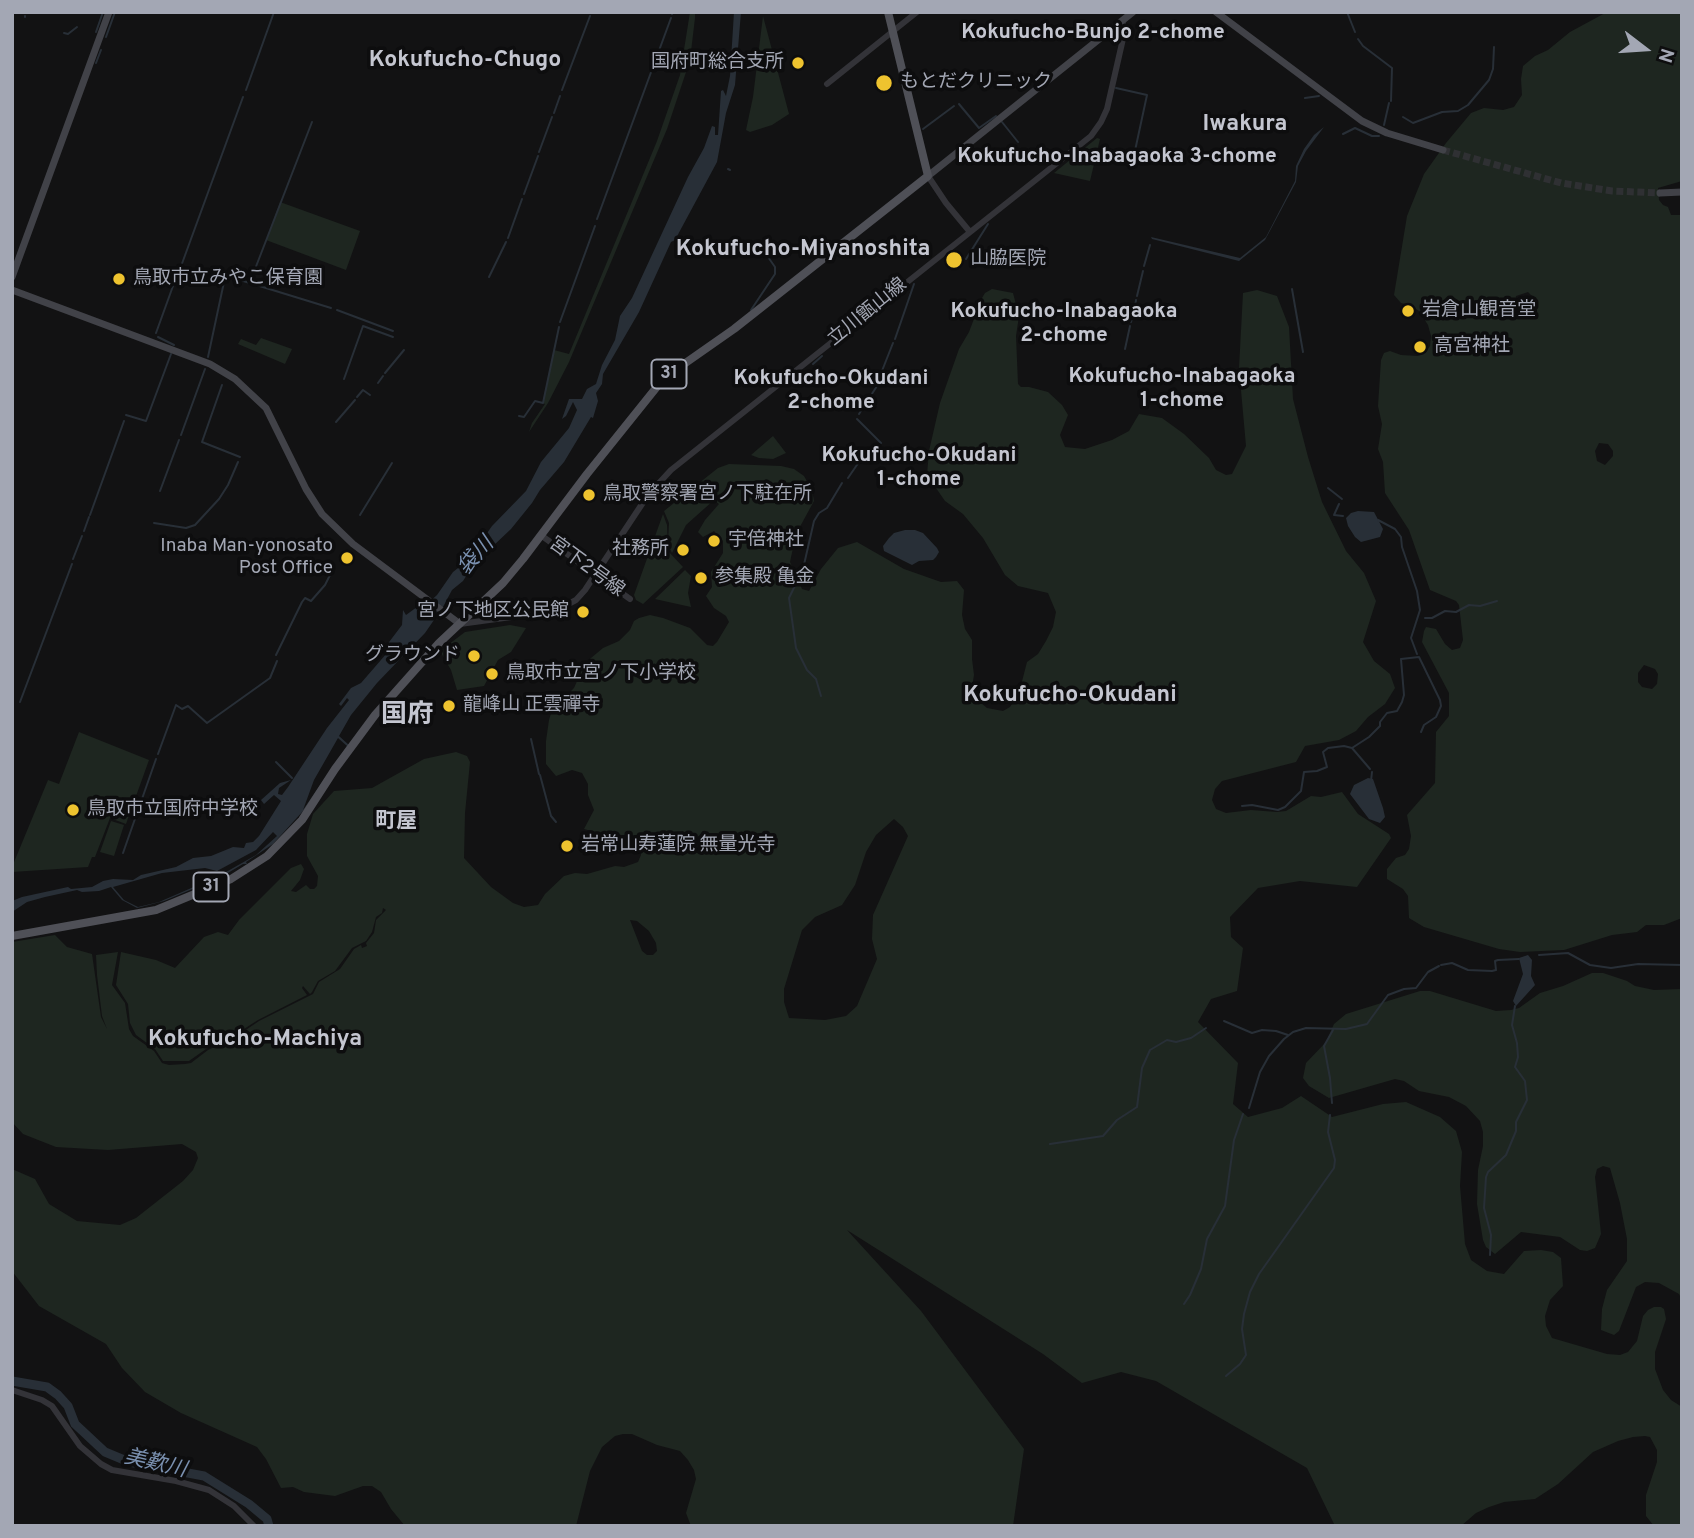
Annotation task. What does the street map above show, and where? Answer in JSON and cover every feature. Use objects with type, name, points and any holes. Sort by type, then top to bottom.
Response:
[{"type":"main road","points":[[12,277],[109,12]]},
{"type":"main road","points":[[888,12],[928,176],[1133,12]]},
{"type":"main road","points":[[1216,12],[1362,121],[1387,133],[1443,150]]},
{"type":"main road","name":"31","points":[[12,936],[156,910],[231,879],[253,866],[293,831],[373,717],[456,622],[503,583],[664,378],[733,329],[928,176]]},
{"type":"main road","points":[[1660,193],[1682,192]]},
{"type":"main road","points":[[12,290],[210,364],[236,379],[266,408],[306,489],[322,514],[353,544],[456,622]]},
{"type":"street","points":[[827,85],[917,12]]},
{"type":"street","name":"立川甑山線","points":[[456,622],[563,608],[580,596],[648,495],[671,470],[1083,143],[1104,116],[1125,30],[1122,21]]},
{"type":"street","points":[[928,176],[970,232]]},
{"type":"street","name":"宮下2号線","points":[[542,536],[630,599]]},
{"type":"street","points":[[12,1390],[52,1406],[80,1446],[101,1464],[112,1470],[176,1481],[209,1490],[234,1506],[254,1526]]},
{"type":"shaded area","points":[[690,12],[695,12],[695,18],[690,60],[667,129],[569,362],[548,403],[529,432],[545,404],[543,403],[554,350],[569,354],[657,141],[680,75]]},
{"type":"shaded area","points":[[1607,12],[1682,12],[1682,181],[1658,188],[1659,200],[1668,207],[1671,215],[1682,215],[1682,918],[1664,925],[1646,925],[1637,932],[1612,935],[1564,950],[1520,952],[1499,949],[1424,927],[1409,918],[1408,896],[1403,889],[1387,879],[1387,869],[1409,849],[1411,836],[1407,815],[1435,783],[1436,732],[1449,716],[1449,693],[1422,642],[1424,631],[1426,627],[1436,629],[1452,650],[1460,648],[1463,640],[1459,605],[1456,601],[1430,590],[1409,530],[1385,493],[1383,462],[1378,449],[1382,424],[1378,406],[1381,360],[1384,353],[1390,351],[1418,356],[1430,346],[1428,325],[1419,311],[1401,303],[1394,295],[1407,216],[1424,174],[1471,113],[1484,108],[1503,110],[1514,107],[1522,95],[1523,66],[1570,32]],"holes":[[[1528,292],[1536,305],[1527,314],[1515,306],[1516,296]],[[1599,443],[1608,444],[1613,456],[1605,465],[1597,461],[1595,451]],[[1644,665],[1655,669],[1658,674],[1657,684],[1652,689],[1642,687],[1638,682],[1638,673]]]},
{"type":"shaded area","points":[[763,16],[789,114],[772,125],[750,132],[746,130]]},
{"type":"shaded area","points":[[1097,138],[1100,139],[1090,181],[1054,173]]},
{"type":"shaded area","points":[[280,202],[360,231],[346,270],[266,240]]},
{"type":"shaded area","points":[[992,289],[1013,293],[1019,316],[1016,336],[1018,384],[1021,387],[1048,392],[1062,405],[1068,415],[1060,435],[1065,447],[1085,449],[1112,440],[1129,431],[1139,414],[1162,418],[1209,458],[1216,470],[1226,475],[1232,474],[1246,446],[1239,368],[1243,293],[1257,290],[1277,296],[1289,327],[1293,399],[1322,502],[1346,551],[1364,573],[1376,601],[1363,642],[1374,661],[1390,674],[1395,688],[1385,704],[1356,731],[1339,740],[1305,746],[1296,762],[1222,781],[1215,789],[1212,800],[1216,809],[1226,813],[1251,810],[1277,812],[1286,811],[1311,796],[1321,797],[1342,792],[1358,814],[1391,838],[1357,887],[1300,881],[1258,888],[1230,917],[1231,937],[1243,948],[1237,991],[1211,999],[1198,1022],[1238,1063],[1233,1104],[1248,1117],[1282,1108],[1301,1096],[1332,1117],[1383,1104],[1406,1102],[1440,1117],[1456,1131],[1462,1152],[1460,1186],[1465,1244],[1471,1260],[1487,1271],[1504,1274],[1524,1251],[1553,1252],[1561,1258],[1563,1286],[1550,1300],[1545,1316],[1552,1338],[1607,1354],[1620,1355],[1628,1352],[1637,1341],[1643,1316],[1648,1310],[1654,1307],[1664,1309],[1666,1319],[1655,1352],[1655,1369],[1663,1390],[1671,1400],[1682,1407],[1682,1526],[1654,1526],[1646,1516],[1646,1495],[1657,1462],[1657,1450],[1650,1437],[1645,1436],[1618,1441],[1593,1452],[1558,1484],[1535,1499],[1504,1502],[1489,1507],[1476,1513],[1461,1526],[1335,1526],[1307,1468],[1156,1381],[1121,1372],[1082,1383],[1043,1354],[847,1230],[921,1311],[1024,1449],[1013,1526],[691,1526],[686,1513],[696,1479],[688,1460],[680,1451],[632,1434],[623,1434],[615,1436],[602,1447],[590,1471],[576,1526],[405,1526],[381,1492],[372,1486],[363,1486],[335,1496],[304,1492],[293,1487],[281,1488],[257,1447],[181,1413],[145,1392],[122,1368],[106,1344],[39,1306],[12,1271],[12,1169],[35,1179],[49,1204],[77,1221],[120,1225],[136,1218],[183,1181],[193,1170],[198,1158],[196,1152],[182,1144],[108,1150],[56,1147],[23,1134],[12,1122],[12,942],[55,935],[67,947],[92,954],[101,1017],[107,1029],[102,1016],[96,955],[118,952],[112,985],[125,1003],[129,1029],[133,1036],[154,1051],[162,1063],[185,1064],[191,1063],[208,1050],[234,1038],[259,1021],[313,994],[319,982],[340,969],[354,949],[361,945],[362,948],[367,946],[366,943],[374,933],[376,920],[386,910],[383,908],[382,913],[376,917],[366,941],[352,948],[335,971],[318,981],[310,994],[303,986],[307,995],[206,1049],[189,1061],[163,1061],[155,1049],[136,1035],[130,1023],[128,1004],[116,985],[121,952],[156,960],[175,968],[204,937],[218,932],[228,935],[239,920],[291,868],[301,864],[304,869],[300,880],[291,891],[296,892],[306,885],[314,889],[318,876],[307,856],[307,834],[313,814],[334,791],[372,788],[424,759],[456,752],[467,756],[470,762],[464,858],[491,887],[513,903],[524,907],[538,905],[545,894],[564,876],[587,874],[615,866],[624,867],[638,862],[641,855],[639,847],[629,835],[606,835],[584,829],[594,810],[588,795],[588,784],[582,773],[572,770],[556,776],[546,764],[549,720],[554,703],[574,688],[585,663],[603,648],[619,641],[639,618],[650,615],[663,618],[690,628],[707,645],[713,646],[717,642],[729,622],[706,596],[712,587],[711,572],[723,553],[723,541],[714,531],[703,537],[698,532],[719,504],[714,500],[686,525],[672,553],[668,544],[669,523],[664,511],[718,468],[729,464],[781,466],[794,469],[804,476],[812,490],[814,501],[796,534],[790,562],[802,589],[809,591],[821,569],[838,548],[857,542],[904,569],[941,582],[957,581],[964,590],[962,615],[965,629],[972,640],[972,687],[980,702],[987,708],[1003,711],[1010,707],[1019,693],[1027,662],[1038,654],[1046,641],[1056,612],[1048,593],[1018,586],[1005,575],[983,538],[963,514],[945,501],[927,475],[929,451],[940,403],[959,349],[985,293]],"holes":[[[894,819],[908,836],[873,915],[872,939],[877,959],[857,1006],[846,1016],[825,1020],[789,1018],[784,1002],[784,989],[802,930],[815,917],[842,905],[855,885],[866,852],[876,835]],[[630,920],[637,921],[649,931],[656,943],[657,951],[653,955],[642,951]]]},
{"type":"shaded area","points":[[261,338],[292,349],[285,364],[238,344],[241,339],[256,345]]},
{"type":"shaded area","points":[[773,436],[786,453],[773,459],[751,455]]},
{"type":"shaded area","points":[[663,514],[667,525],[668,551],[683,567],[643,604],[636,600],[634,595]]},
{"type":"shaded area","points":[[685,570],[691,576],[688,593],[691,607],[655,599]]},
{"type":"shaded area","name":"グラウンド","points":[[510,625],[526,628],[511,652],[498,660],[484,686],[457,690],[451,670],[440,651],[465,632]]},
{"type":"shaded area","name":"鳥取市立国府中学校","points":[[79,732],[149,760],[126,824],[110,818],[95,857],[92,857],[88,867],[12,872],[48,780],[59,784]]},
{"type":"shaded area","points":[[111,821],[124,825],[114,856],[100,852]]},
{"type":"shaded area","points":[[1592,973],[1603,973],[1635,986],[1654,990],[1682,989],[1682,1300],[1679,1294],[1659,1283],[1645,1282],[1636,1287],[1619,1331],[1614,1335],[1601,1330],[1602,1309],[1607,1290],[1627,1261],[1627,1239],[1610,1168],[1603,1166],[1597,1169],[1595,1177],[1601,1234],[1595,1248],[1580,1250],[1560,1237],[1521,1232],[1495,1254],[1486,1247],[1483,1240],[1477,1204],[1483,1132],[1480,1121],[1466,1106],[1449,1097],[1419,1091],[1404,1081],[1395,1079],[1329,1098],[1309,1086],[1303,1078],[1306,1063],[1326,1042],[1334,1024],[1346,1014],[1420,991],[1430,991],[1496,1011],[1511,1010],[1519,1008],[1540,993]]},
{"type":"water","name":"袋川","points":[[734,12],[741,12],[735,85],[726,113],[717,162],[675,240],[671,242],[639,312],[603,374],[602,384],[596,393],[598,401],[593,418],[591,417],[564,462],[511,529],[474,564],[463,581],[452,590],[425,633],[377,683],[351,715],[339,736],[349,745],[304,810],[273,844],[246,862],[247,864],[164,901],[137,908],[122,900],[111,887],[99,891],[77,890],[45,897],[27,902],[12,912],[12,901],[22,897],[68,887],[92,887],[113,879],[133,880],[141,875],[176,867],[193,858],[211,856],[233,847],[244,848],[246,843],[253,842],[259,836],[281,801],[274,795],[264,804],[261,800],[280,783],[291,780],[279,788],[278,794],[282,795],[288,787],[349,700],[347,698],[341,706],[339,704],[351,688],[361,683],[387,653],[383,650],[402,625],[403,610],[406,615],[417,607],[425,606],[437,595],[453,572],[468,560],[492,526],[526,491],[541,462],[569,428],[577,410],[573,402],[562,419],[569,399],[582,399],[587,389],[596,384],[615,340],[620,316],[632,298],[712,126],[715,127],[715,135],[718,135],[721,91],[723,90],[726,96]],"holes":[[[338,738],[347,746],[303,810],[314,780]],[[273,832],[277,836],[256,855],[219,876],[159,902],[138,907],[124,900],[113,887],[162,873],[205,868],[217,871],[256,850]]]},
{"type":"water","points":[[1324,127],[1298,166],[1296,182],[1265,240],[1239,261],[1152,239],[1151,237],[1240,258],[1266,237],[1295,181],[1296,166],[1304,149]]},
{"type":"water","points":[[1358,511],[1374,512],[1383,529],[1380,537],[1361,542],[1355,537],[1346,518]]},
{"type":"water","points":[[905,530],[923,533],[937,548],[939,552],[936,557],[912,565],[884,551],[883,546],[894,533]]},
{"type":"water","points":[[1368,778],[1373,779],[1383,808],[1385,817],[1380,823],[1369,819],[1350,794],[1354,785]]},
{"type":"water","points":[[1528,955],[1532,960],[1531,976],[1535,985],[1516,1006],[1513,1001],[1523,974],[1519,958]]},
{"type":"waterway","points":[[96,32],[103,12]]},
{"type":"waterway","points":[[106,37],[115,12]]},
{"type":"waterway","points":[[246,90],[274,12]]},
{"type":"waterway","points":[[1347,12],[1355,32]]},
{"type":"waterway","points":[[562,90],[590,16]]},
{"type":"waterway","points":[[597,219],[671,18]]},
{"type":"waterway","points":[[64,33],[68,34],[77,27]]},
{"type":"waterway","points":[[1358,39],[1392,68],[1391,101]]},
{"type":"waterway","points":[[1403,117],[1413,123],[1442,112],[1458,111],[1468,105],[1489,80],[1493,69],[1494,47]]},
{"type":"waterway","points":[[96,63],[101,50]]},
{"type":"waterway","points":[[1116,88],[1147,95],[1133,160]]},
{"type":"waterway","points":[[554,113],[560,96]]},
{"type":"waterway","points":[[1305,98],[1319,96]]},
{"type":"waterway","points":[[180,269],[243,97]]},
{"type":"waterway","points":[[1384,125],[1389,103]]},
{"type":"waterway","points":[[959,104],[979,128],[996,116]]},
{"type":"waterway","points":[[923,129],[954,106]]},
{"type":"waterway","points":[[539,152],[552,117]]},
{"type":"waterway","points":[[250,282],[312,122]]},
{"type":"waterway","points":[[1002,122],[1018,142]]},
{"type":"waterway","points":[[1343,134],[1355,128],[1372,136],[1379,136]]},
{"type":"waterway","points":[[524,194],[538,156]]},
{"type":"waterway","points":[[508,238],[522,199]]},
{"type":"waterway","points":[[966,259],[988,224]]},
{"type":"waterway","points":[[560,322],[595,226]]},
{"type":"waterway","points":[[489,277],[506,242]]},
{"type":"waterway","points":[[1144,266],[1150,245]]},
{"type":"waterway","points":[[751,310],[775,274],[775,267],[768,257]]},
{"type":"waterway","points":[[1137,296],[1143,271]]},
{"type":"waterway","points":[[156,333],[177,275]]},
{"type":"waterway","points":[[227,276],[331,308]]},
{"type":"waterway","points":[[208,357],[224,282]]},
{"type":"waterway","points":[[895,339],[914,284]]},
{"type":"waterway","points":[[1292,289],[1303,352]]},
{"type":"waterway","points":[[1135,307],[1136,300]]},
{"type":"waterway","points":[[337,310],[393,331]]},
{"type":"waterway","points":[[1131,322],[1134,310]]},
{"type":"waterway","points":[[344,379],[363,326],[393,337]]},
{"type":"waterway","points":[[1125,349],[1130,326]]},
{"type":"waterway","points":[[519,416],[524,417],[535,401],[543,403],[559,327]]},
{"type":"waterway","points":[[158,337],[174,345]]},
{"type":"waterway","points":[[878,381],[893,343]]},
{"type":"waterway","points":[[385,373],[404,350]]},
{"type":"waterway","points":[[126,415],[146,421],[171,354]]},
{"type":"waterway","points":[[813,364],[822,356]]},
{"type":"waterway","points":[[181,435],[205,369]]},
{"type":"waterway","points":[[378,383],[383,376]]},
{"type":"waterway","points":[[222,385],[202,442],[240,457]]},
{"type":"waterway","points":[[859,414],[877,386]]},
{"type":"waterway","points":[[357,397],[363,390],[370,395]]},
{"type":"waterway","points":[[336,422],[355,400]]},
{"type":"waterway","points":[[857,419],[881,443]]},
{"type":"waterway","points":[[90,515],[124,421]]},
{"type":"waterway","points":[[160,491],[179,440]]},
{"type":"waterway","points":[[870,459],[881,447]]},
{"type":"waterway","points":[[848,478],[861,459],[866,459]]},
{"type":"waterway","points":[[154,523],[186,528],[195,525],[219,499],[238,462]]},
{"type":"waterway","points":[[360,515],[392,463]]},
{"type":"waterway","points":[[821,696],[816,679],[807,670],[796,648],[789,598],[803,569],[814,521],[819,513],[827,508],[842,483]]},
{"type":"waterway","points":[[1328,488],[1342,499]]},
{"type":"waterway","points":[[1339,504],[1334,515],[1343,516]]},
{"type":"waterway","points":[[84,531],[89,517]]},
{"type":"waterway","points":[[1378,520],[1395,529],[1401,537],[1417,591],[1420,610],[1411,638],[1417,654]]},
{"type":"waterway","points":[[73,559],[82,536]]},
{"type":"waterway","points":[[20,702],[72,564]]},
{"type":"waterway","points":[[276,655],[302,602],[305,598],[311,601],[325,585],[333,569]]},
{"type":"waterway","points":[[1425,618],[1432,618],[1445,611],[1456,612],[1469,605],[1480,606],[1497,601]]},
{"type":"waterway","points":[[1352,748],[1369,737],[1380,726],[1387,713],[1397,711],[1402,702],[1404,695],[1401,659],[1419,657],[1440,700],[1441,706],[1436,717],[1424,725],[1421,732]]},
{"type":"waterway","points":[[158,754],[176,705],[182,709],[188,706],[207,723],[270,678],[277,661]]},
{"type":"waterway","points":[[531,739],[539,774]]},
{"type":"waterway","points":[[1242,806],[1278,810],[1285,807],[1301,791],[1304,772],[1327,767],[1323,752],[1328,748],[1352,748],[1370,769]]},
{"type":"waterway","points":[[123,853],[156,759]]},
{"type":"waterway","points":[[276,762],[292,778]]},
{"type":"waterway","points":[[1371,781],[1372,772]]},
{"type":"waterway","points":[[540,775],[551,816],[556,822]]},
{"type":"waterway","points":[[1539,955],[1568,953],[1590,965],[1611,968],[1638,964],[1682,965]]},
{"type":"waterway","points":[[1441,965],[1452,963],[1468,970],[1492,971],[1496,970],[1495,961],[1519,959]]},
{"type":"waterway","points":[[1249,1108],[1260,1072],[1269,1056],[1293,1032],[1306,1028],[1346,1029],[1367,1024],[1388,995],[1416,988],[1428,972],[1439,966]]},
{"type":"waterway","points":[[1490,1255],[1491,1235],[1484,1208],[1486,1177],[1506,1155],[1516,1131],[1516,1122],[1527,1100],[1525,1081],[1515,1067],[1518,1057],[1512,1025],[1515,1006]]},
{"type":"waterway","points":[[1224,1021],[1252,1033],[1262,1030],[1288,1035]]},
{"type":"waterway","points":[[1050,1144],[1103,1136],[1117,1120],[1137,1107],[1142,1068],[1150,1050],[1167,1040],[1176,1042],[1191,1038],[1206,1028]]},
{"type":"waterway","points":[[1332,1103],[1324,1046],[1333,1030]]},
{"type":"waterway","points":[[1184,1304],[1201,1269],[1207,1239],[1225,1206],[1234,1140],[1243,1114]]},
{"type":"waterway","points":[[1226,1376],[1246,1355],[1242,1329],[1244,1314],[1250,1292],[1259,1274],[1334,1168],[1335,1160],[1328,1132],[1330,1115]]},
{"type":"waterway","name":"美歎川","points":[[12,1381],[47,1387],[58,1395],[68,1406],[75,1424],[105,1452],[129,1462],[204,1476],[249,1504],[267,1519],[269,1526]]},
{"type":"tunnel","points":[[1443,150],[1561,183],[1612,191],[1660,193]]},
{"type":"place","name":"国府町総合支所","points":[[798,63]]},
{"type":"place","name":"もとだクリニック","points":[[884,83]]},
{"type":"place","name":"山脇医院","points":[[954,260]]},
{"type":"place","name":"鳥取市立みやこ保育園","points":[[119,279]]},
{"type":"place","name":"岩倉山観音堂","points":[[1408,311]]},
{"type":"place","name":"高宮神社","points":[[1420,347]]},
{"type":"place","name":"鳥取警察署宮ノ下駐在所","points":[[589,495]]},
{"type":"place","name":"宇倍神社","points":[[714,541]]},
{"type":"place","name":"社務所","points":[[683,550]]},
{"type":"place","name":"Inaba Man-yonosato Post Office","points":[[347,558]]},
{"type":"place","name":"参集殿 亀金","points":[[701,578]]},
{"type":"place","name":"宮ノ下地区公民館","points":[[583,612]]},
{"type":"place","name":"グラウンド","points":[[474,656]]},
{"type":"place","name":"鳥取市立宮ノ下小学校","points":[[492,674]]},
{"type":"place","name":"龍峰山 正雲禪寺","points":[[449,706]]},
{"type":"place","name":"鳥取市立国府中学校","points":[[73,810]]},
{"type":"place","name":"岩常山寿蓮院 無量光寺","points":[[567,846]]},
{"type":"district","name":"Kokufucho-Bunjo 2-chome","points":[[1093,34]]},
{"type":"district","name":"Kokufucho-Chugo","points":[[465,61]]},
{"type":"district","name":"Iwakura","points":[[1245,125]]},
{"type":"district","name":"Kokufucho-Inabagaoka 3-chome","points":[[1117,158]]},
{"type":"district","name":"Kokufucho-Miyanoshita","points":[[803,250]]},
{"type":"district","name":"Kokufucho-Inabagaoka 2-chome","points":[[1064,325]]},
{"type":"district","name":"Kokufucho-Inabagaoka 1-chome","points":[[1182,390]]},
{"type":"district","name":"Kokufucho-Okudani 2-chome","points":[[831,392]]},
{"type":"district","name":"Kokufucho-Okudani 1-chome","points":[[919,469]]},
{"type":"district","name":"Kokufucho-Okudani","points":[[1070,696]]},
{"type":"district","name":"国府","points":[[407,717]]},
{"type":"district","name":"町屋","points":[[396,823]]},
{"type":"district","name":"Kokufucho-Machiya","points":[[255,1040]]}]
